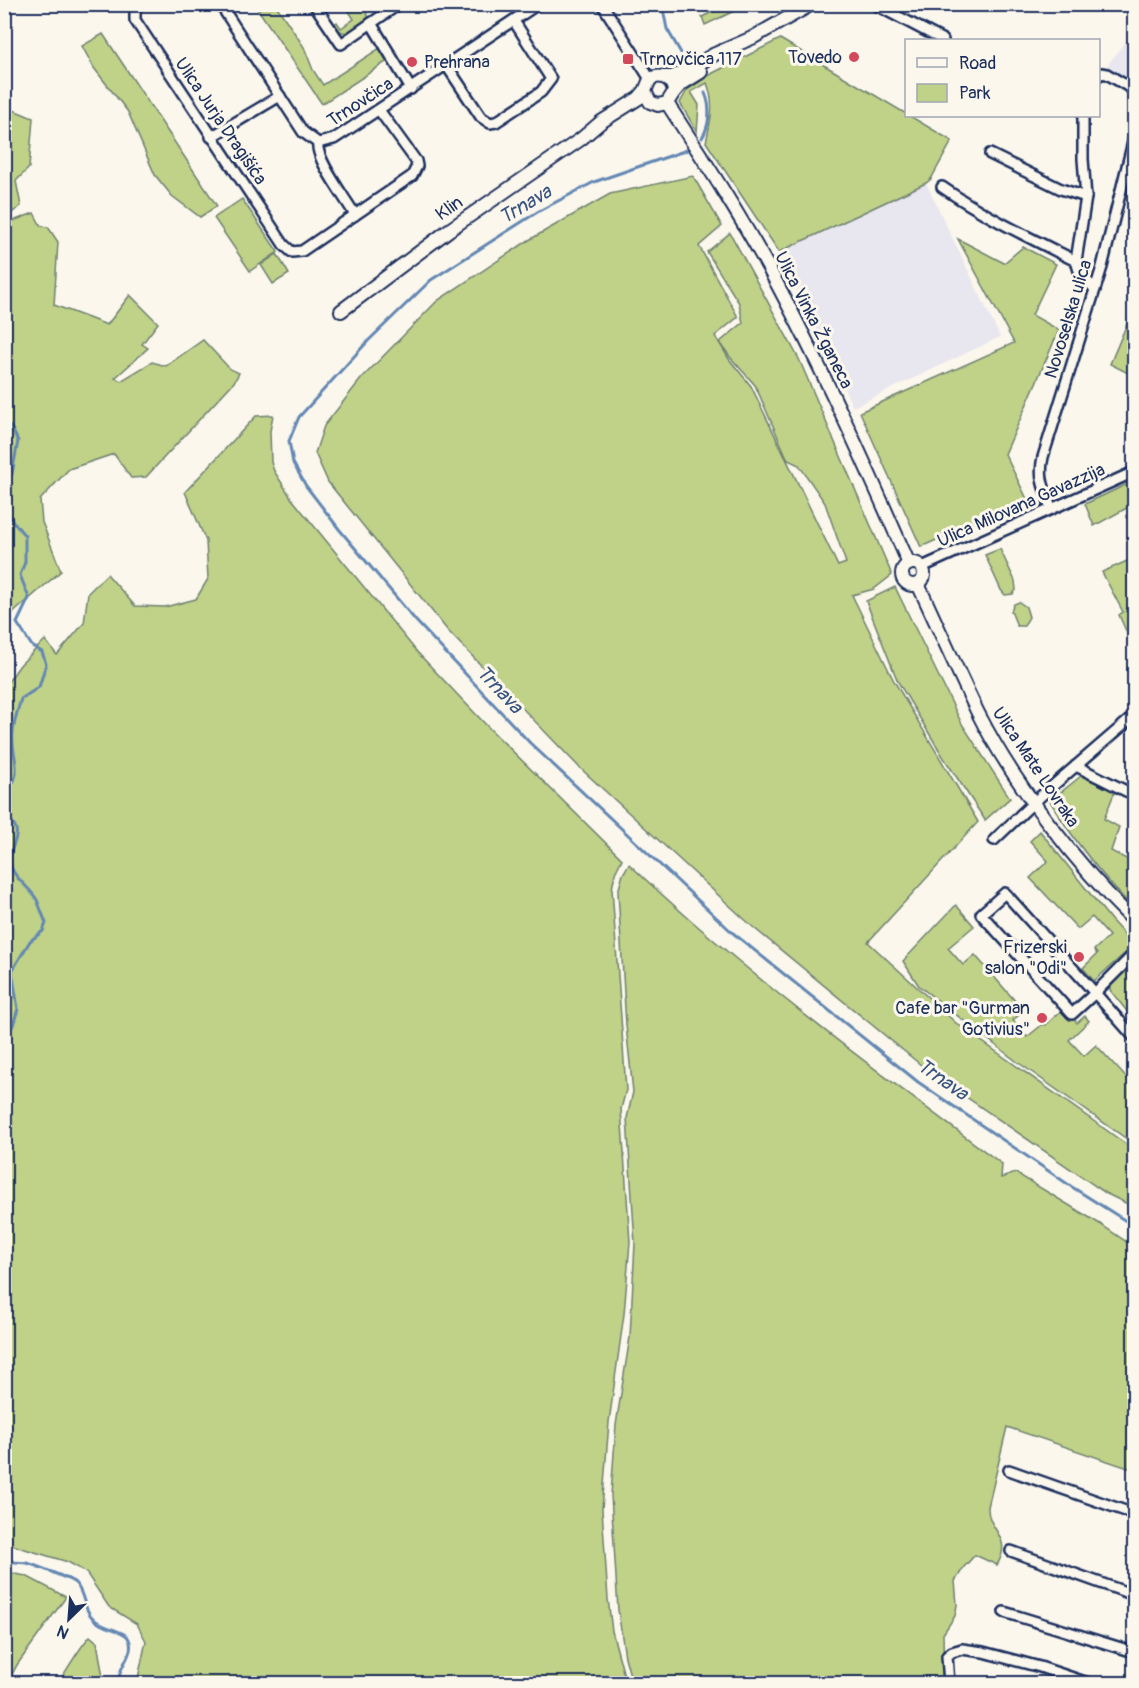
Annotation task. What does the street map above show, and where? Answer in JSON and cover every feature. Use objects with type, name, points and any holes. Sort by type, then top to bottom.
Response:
[{"type":"street","name":"Ulica Jurja Dragišića","points":[[139,4],[135,10],[135,20],[284,245],[292,252],[302,251],[355,215]]},
{"type":"street","points":[[220,4],[303,132],[318,143],[317,148],[321,158],[355,215],[412,176],[417,166],[416,160],[379,110]]},
{"type":"street","points":[[314,4],[341,44],[399,4]]},
{"type":"street","name":"Trnovčica","points":[[318,143],[334,139],[538,4]]},
{"type":"street","points":[[602,4],[653,82],[647,99],[654,104]]},
{"type":"street","name":"Klin","points":[[581,139],[603,130],[635,110],[670,97],[680,85],[752,38],[812,4]]},
{"type":"street","points":[[874,4],[941,39]]},
{"type":"street","points":[[447,66],[485,121],[496,122],[541,92],[551,79],[514,21]]},
{"type":"street","points":[[371,24],[411,89]]},
{"type":"street","name":"Klin","points":[[341,311],[449,230],[581,139],[601,122],[634,102],[653,82],[680,75],[715,54],[752,38]]},
{"type":"street","points":[[1100,74],[1107,74],[1134,90]]},
{"type":"street","name":"Ulica Vinka Žganeca","points":[[653,82],[672,84],[670,97],[689,136],[762,257],[859,450],[909,564],[903,571],[904,580],[912,585],[918,584]]},
{"type":"street","points":[[211,138],[280,96]]},
{"type":"street","points":[[1083,117],[1086,196],[1076,261],[1080,274],[1095,289]]},
{"type":"street","name":"Novoselska ulica","points":[[1051,509],[1041,483],[1040,471],[1120,202],[1134,138]]},
{"type":"street","points":[[990,154],[1061,189],[1086,196]]},
{"type":"street","points":[[942,187],[1017,232],[1076,261]]},
{"type":"street","name":"Ulica Milovana Gavazzija","points":[[922,567],[1134,472]]},
{"type":"street","points":[[909,564],[914,563],[922,567],[924,576],[918,584]]},
{"type":"street","name":"Ulica Mate Lovraka","points":[[918,584],[978,713],[995,743],[1034,802],[1083,865],[1134,921]]},
{"type":"street","points":[[994,840],[1034,802],[1134,716]]},
{"type":"street","points":[[1076,766],[1134,795]]},
{"type":"street","points":[[1134,954],[1095,993],[1072,1014],[981,914],[1005,893],[1095,993],[1134,1037]]},
{"type":"street","points":[[1009,1470],[1134,1514]]},
{"type":"street","points":[[1011,1551],[1134,1595]]},
{"type":"street","points":[[1004,1612],[1134,1652]]},
{"type":"street","points":[[949,1683],[947,1656],[962,1649],[1040,1667],[1091,1683]]},
{"type":"shaded area","points":[[1134,31],[1134,82],[1107,66]]},
{"type":"shaded area","points":[[926,183],[1000,337],[853,407],[779,252]]},
{"type":"green space","points":[[729,4],[743,7],[705,25],[702,17]]},
{"type":"green space","points":[[255,5],[276,5],[304,47],[313,70],[323,85],[380,48],[389,60],[322,104]]},
{"type":"green space","points":[[345,5],[367,5],[363,7],[370,19],[351,32],[338,30],[332,26],[337,22],[341,28],[354,19]]},
{"type":"green space","points":[[103,34],[217,206],[200,217],[172,196],[155,175],[128,112],[94,68],[82,46]]},
{"type":"green space","points":[[780,39],[905,113],[905,117],[912,117],[952,141],[931,179],[926,183],[779,252],[706,142],[712,105],[707,83],[691,92],[699,105],[697,132],[680,103],[687,90],[713,73]]},
{"type":"green space","points":[[11,109],[33,118],[29,168],[16,181],[21,206],[5,218],[5,112]]},
{"type":"green space","points":[[693,176],[722,226],[699,246],[738,317],[715,336],[729,359],[751,386],[838,566],[846,563],[825,503],[799,465],[788,460],[755,385],[720,342],[743,323],[739,303],[707,252],[730,233],[799,359],[892,575],[874,589],[852,595],[894,681],[978,822],[868,942],[956,1023],[1130,1147],[1134,1145],[1134,1207],[1107,1194],[927,1070],[754,928],[579,767],[448,631],[328,482],[315,453],[324,426],[361,379],[437,301],[529,240],[610,194]]},
{"type":"green space","points":[[242,199],[278,252],[250,271],[214,218]]},
{"type":"green space","points":[[34,213],[41,226],[48,227],[58,242],[54,305],[107,325],[130,295],[158,323],[142,344],[148,348],[115,378],[121,381],[152,362],[166,366],[203,340],[230,369],[239,373],[234,382],[146,477],[131,478],[114,454],[69,469],[40,500],[42,522],[61,571],[5,620],[5,224]]},
{"type":"green space","points":[[958,239],[1004,263],[1023,247],[1056,264],[1032,315],[1059,330],[1005,454],[1027,499],[921,547],[860,412],[1014,343]]},
{"type":"green space","points":[[277,254],[289,274],[273,284],[261,265]]},
{"type":"green space","points":[[1134,307],[1134,376],[1110,364]]},
{"type":"green space","points":[[273,415],[270,431],[271,462],[274,471],[292,499],[417,652],[490,729],[622,859],[615,873],[612,889],[626,1090],[621,1109],[630,1242],[624,1314],[609,1422],[602,1509],[612,1631],[626,1683],[137,1683],[146,1641],[137,1624],[109,1607],[82,1570],[68,1562],[15,1546],[6,1539],[5,686],[20,665],[45,640],[57,655],[84,623],[88,593],[107,574],[135,606],[165,607],[196,599],[208,579],[206,541],[185,492],[256,416]]},
{"type":"green space","points":[[1134,481],[1134,504],[1094,526],[1085,504]]},
{"type":"green space","points":[[1000,549],[1015,581],[1016,590],[1013,594],[1005,595],[1001,590],[985,555]]},
{"type":"green space","points":[[1134,558],[1134,649],[1119,615],[1123,612],[1102,572]]},
{"type":"green space","points":[[895,587],[962,724],[1010,798],[985,820],[898,682],[866,601]]},
{"type":"green space","points":[[1019,602],[1026,607],[1029,617],[1024,626],[1017,626],[1011,611],[1014,604]]},
{"type":"green space","points":[[1081,776],[1115,791],[1104,819],[1119,827],[1111,851],[1134,863],[1134,909],[1089,858],[1050,801]]},
{"type":"green space","points":[[1040,831],[1111,920],[1134,945],[1094,981],[1083,968],[1097,954],[1094,950],[1109,936],[1092,917],[1078,929],[1030,878],[1048,861],[1030,841]]},
{"type":"green space","points":[[629,864],[718,944],[811,1020],[1002,1164],[1001,1178],[1016,1173],[1134,1247],[1134,1470],[1007,1427],[988,1507],[991,1522],[1003,1547],[997,1565],[975,1555],[955,1581],[957,1605],[955,1616],[943,1634],[944,1683],[632,1683],[625,1657],[618,1610],[611,1495],[616,1425],[630,1337],[635,1244],[627,1118],[633,1092],[626,1025],[618,892],[623,874]]},
{"type":"green space","points":[[956,905],[974,926],[948,948],[963,965],[975,955],[1024,1011],[1013,1020],[1027,1037],[1043,1024],[1046,1025],[1064,1008],[1077,1023],[1085,1016],[1089,1021],[1069,1040],[1084,1056],[1096,1045],[1134,1086],[1134,1099],[1130,1104],[1134,1109],[1134,1144],[1016,1061],[919,986],[903,961]]},
{"type":"green space","points":[[1134,963],[1134,1020],[1110,990],[1111,986]]},
{"type":"green space","points":[[4,1572],[26,1576],[66,1597],[17,1665],[7,1684],[4,1683]]},
{"type":"green space","points":[[90,1636],[97,1642],[104,1683],[58,1683],[77,1653]]},
{"type":"waterway","name":"Trnava","points":[[662,4],[667,29],[681,53]]},
{"type":"waterway","name":"Trnava","points":[[702,138],[709,116],[705,93]]},
{"type":"waterway","name":"Trnava","points":[[687,150],[594,182],[539,211],[431,280],[368,341],[299,417],[289,441],[293,463],[306,486],[339,529],[416,621],[530,743],[733,933],[918,1082],[1072,1187],[1134,1226]]},
{"type":"waterway","points":[[4,425],[11,427],[18,441],[12,474],[4,487]]},
{"type":"waterway","points":[[4,499],[6,513],[25,536],[25,562],[20,575],[29,598],[17,623],[32,646],[42,652],[46,664],[39,687],[21,699],[13,732],[15,779],[4,794]]},
{"type":"waterway","points":[[4,813],[11,820],[16,832],[11,854],[11,867],[37,900],[46,923],[43,931],[30,941],[12,971],[18,1009],[13,1025],[4,1041]]},
{"type":"waterway","points":[[4,1559],[27,1563],[72,1581],[78,1586],[88,1612],[95,1620],[127,1636],[130,1648],[119,1677],[119,1684]]},
{"type":"place","name":"Tovedo","points":[[854,57]]},
{"type":"place","name":"Trnovčica 117","points":[[628,59]]},
{"type":"place","name":"Prehrana","points":[[412,62]]},
{"type":"place","name":"Frizerski salon \"Odi\"","points":[[1079,957]]},
{"type":"place","name":"Cafe bar \"Gurman Gotivius\"","points":[[1042,1018]]}]
